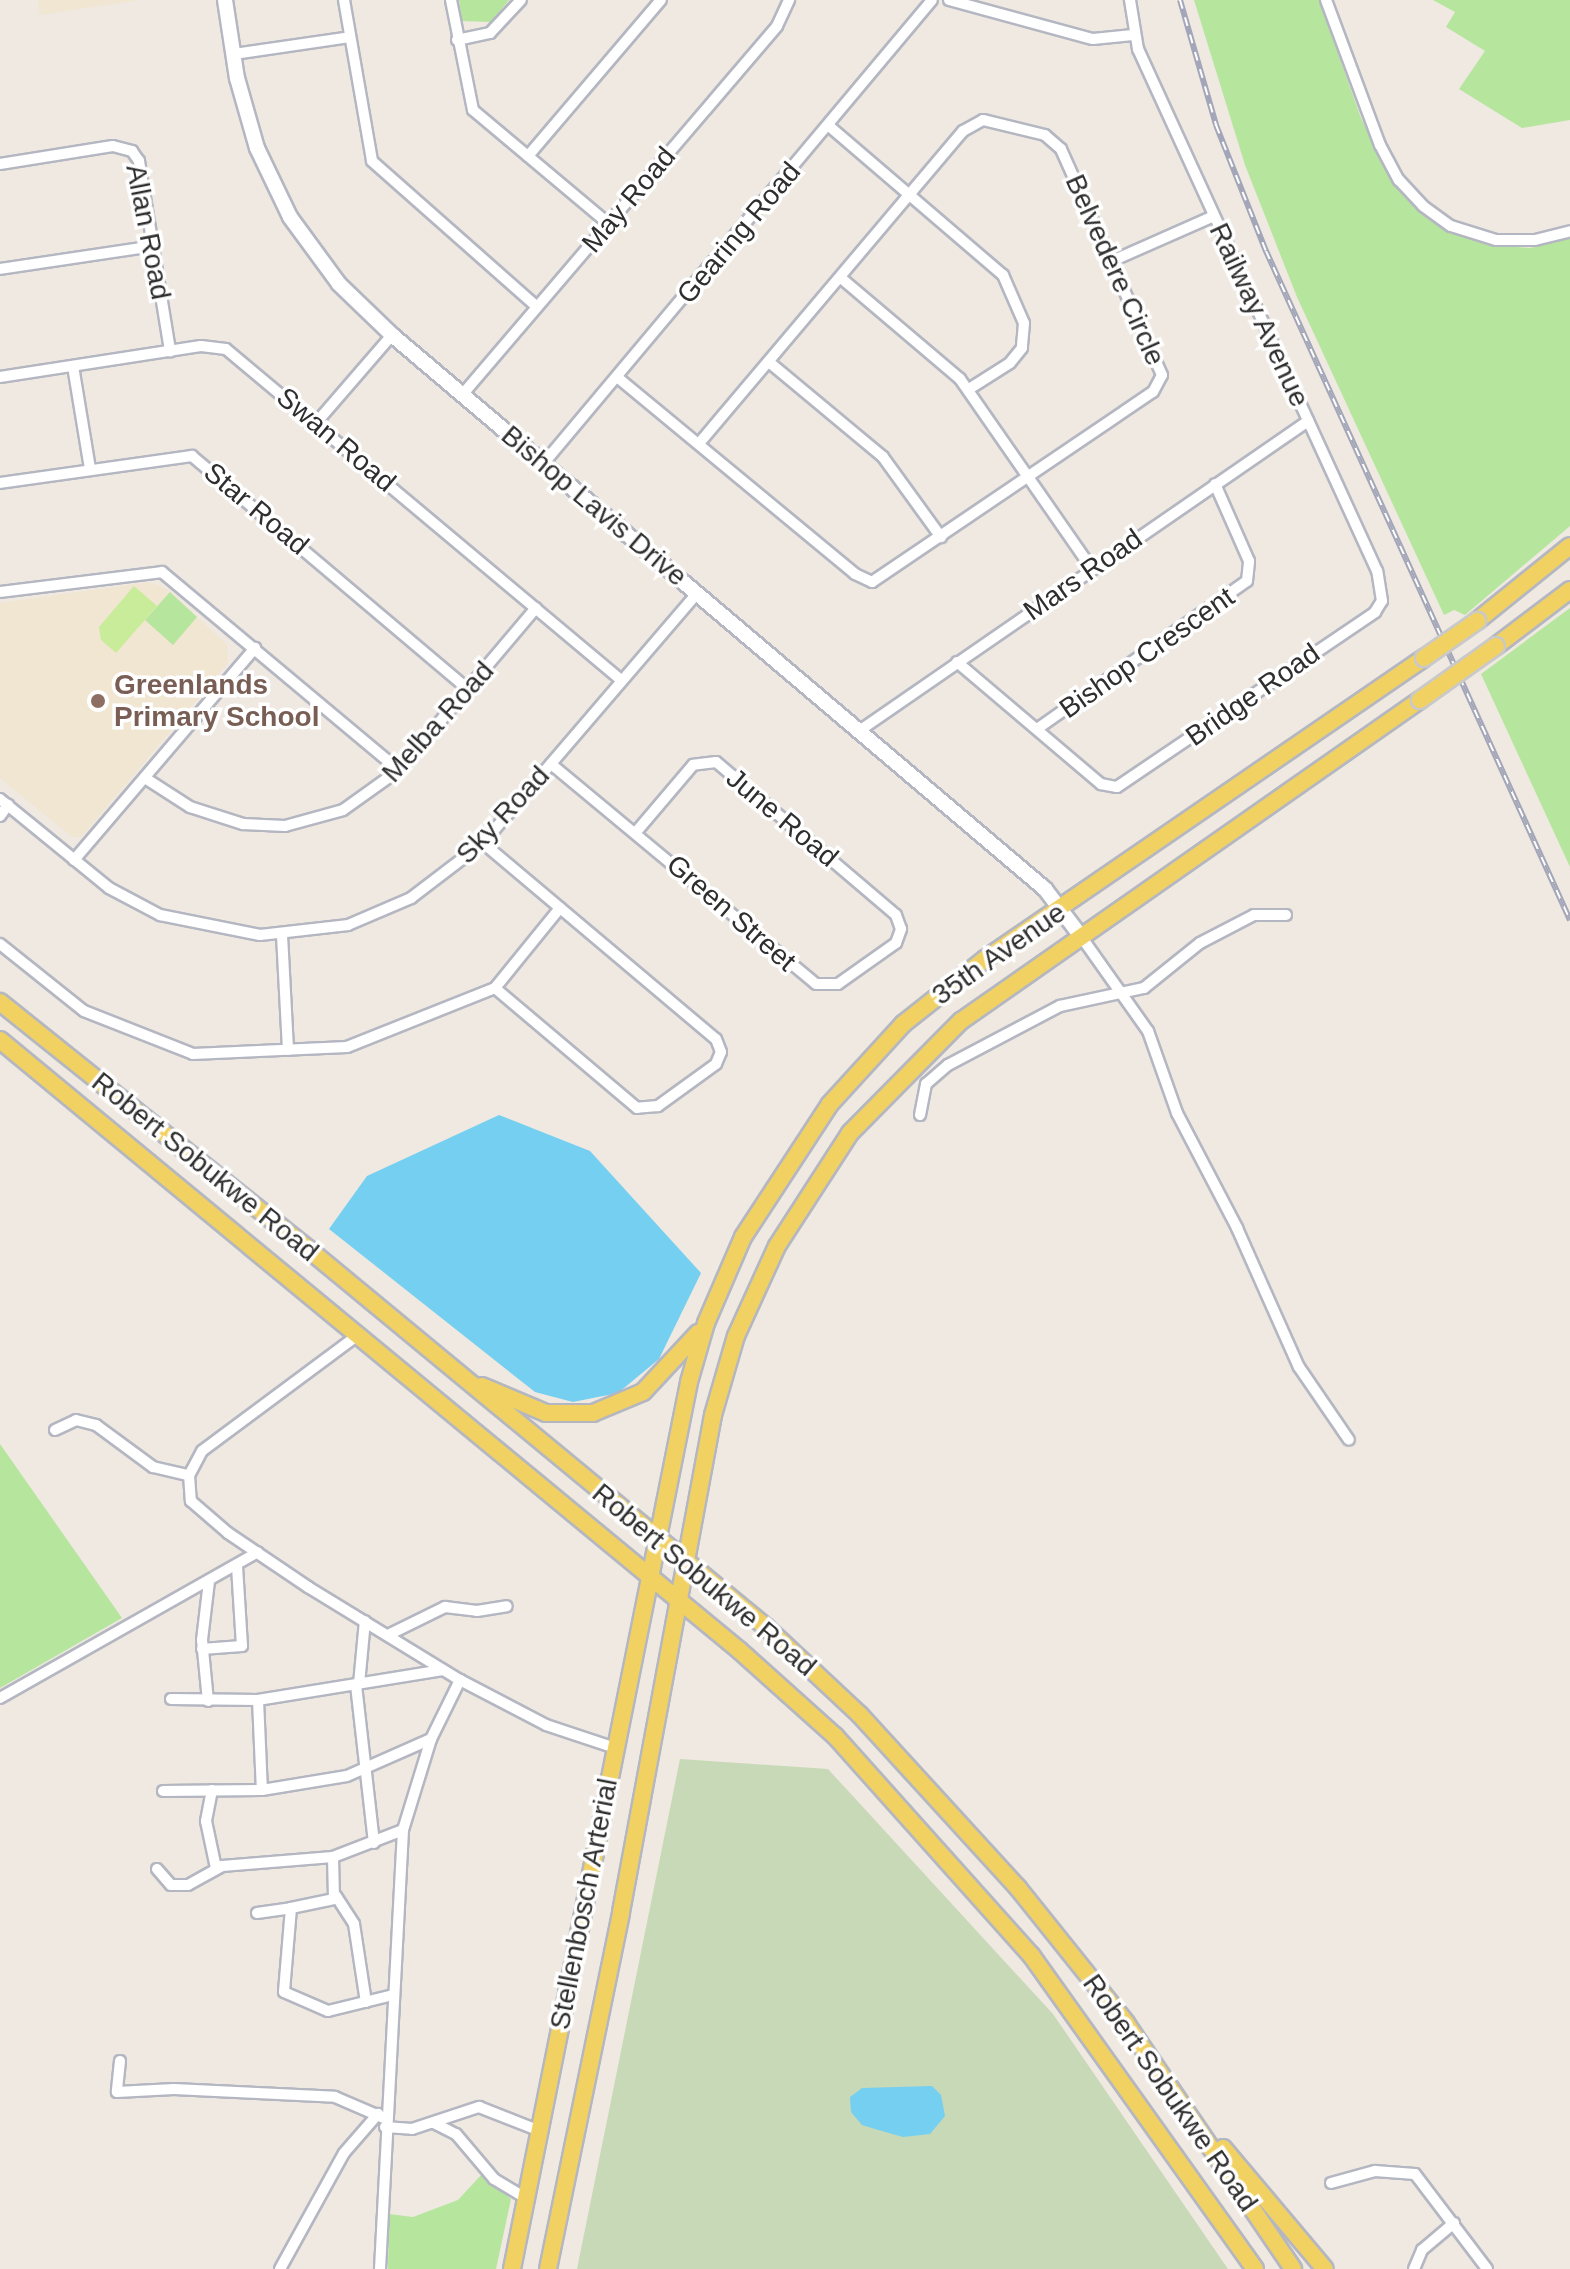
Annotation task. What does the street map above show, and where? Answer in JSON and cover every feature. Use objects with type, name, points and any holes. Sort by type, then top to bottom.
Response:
[{"type":"main road","name":"35th Avenue","points":[[658,1540],[706,1323],[767,1196],[839,1093],[903,1024],[945,989],[1477,621],[1570,546]]},
{"type":"main road","name":"35th Avenue","points":[[685,1561],[726,1364],[764,1270],[796,1214],[850,1133],[919,1059],[983,1004],[1420,700],[1570,590]]},
{"type":"main road","name":"Robert Sobukwe Road","points":[[0,1002],[767,1628],[890,1745],[1018,1888],[1174,2088],[1293,2269]]},
{"type":"main road","name":"Robert Sobukwe Road","points":[[0,1040],[651,1577],[843,1744],[994,1911],[1057,1988],[1255,2269]]},
{"type":"main road","points":[[462,1378],[546,1413],[593,1413],[628,1401],[654,1383],[706,1323]]},
{"type":"main road","name":"Stellenbosch Arterial","points":[[512,2269],[658,1540]]},
{"type":"main road","name":"Stellenbosch Arterial","points":[[548,2269],[685,1561]]},
{"type":"main road","points":[[1174,2088],[1325,2269]]},
{"type":"street","name":"Bishop Lavis Drive","points":[[225,0],[253,137],[284,205],[319,260],[392,335],[1045,889],[1080,935]]},
{"type":"street","points":[[344,0],[372,161],[537,307]]},
{"type":"street","points":[[451,0],[468,102],[609,224]]},
{"type":"street","points":[[457,40],[490,33],[521,0]]},
{"type":"street","points":[[528,156],[661,0]]},
{"type":"street","name":"May Road","points":[[462,395],[777,26],[789,0]]},
{"type":"street","name":"Gearing Road","points":[[543,464],[932,0]]},
{"type":"street","points":[[949,0],[1093,39],[1133,35]]},
{"type":"street","name":"Railway Avenue","points":[[1130,0],[1133,35],[1308,421],[1383,596]]},
{"type":"street","points":[[1326,0],[1380,145],[1399,180],[1423,206],[1451,226],[1496,240],[1535,240],[1570,231]]},
{"type":"street","points":[[234,54],[350,37]]},
{"type":"street","name":"Belvedere Circle","points":[[617,377],[864,581],[886,577],[1153,392],[1161,381],[1159,362],[1064,155],[1045,135],[977,121],[699,443]]},
{"type":"street","points":[[829,126],[999,270],[1024,323],[1015,359],[969,389]]},
{"type":"street","name":"Allan Road","points":[[0,164],[127,147],[139,161],[170,351]]},
{"type":"street","points":[[1112,261],[1214,216]]},
{"type":"street","points":[[0,269],[153,246]]},
{"type":"street","points":[[841,278],[969,389],[1092,569]]},
{"type":"street","points":[[316,423],[392,335]]},
{"type":"street","name":"Swan Road","points":[[0,377],[209,345],[226,349],[621,680]]},
{"type":"street","points":[[769,362],[883,457],[941,537]]},
{"type":"street","points":[[73,366],[90,469]]},
{"type":"street","name":"Mars Road","points":[[859,731],[1308,421]]},
{"type":"street","name":"Star Road","points":[[0,483],[180,455],[197,459],[468,689]]},
{"type":"street","name":"Bishop Crescent","points":[[1037,729],[1247,581],[1249,561],[1215,484]]},
{"type":"street","points":[[0,592],[156,570],[168,574],[399,770]]},
{"type":"street","name":"Sky Road","points":[[4,802],[126,898],[160,915],[239,934],[282,935],[334,928],[383,912],[446,874],[483,843],[697,593]]},
{"type":"street","name":"Bridge Road","points":[[1037,729],[1101,784],[1117,787],[1375,612],[1383,596]]},
{"type":"street","name":"Melba Road","points":[[145,778],[207,814],[272,826],[343,810],[399,770],[536,608]]},
{"type":"street","points":[[74,860],[255,648]]},
{"type":"street","points":[[957,662],[1037,729]]},
{"type":"street","name":"June Road","points":[[637,831],[693,765],[716,762],[896,915]]},
{"type":"street","name":"Green Street","points":[[551,764],[637,831],[816,984],[838,984],[896,943],[901,929],[896,915]]},
{"type":"street","points":[[0,816],[4,802]]},
{"type":"street","points":[[483,843],[716,1039],[721,1052],[716,1064],[658,1106],[637,1108],[495,988]]},
{"type":"street","points":[[0,944],[84,1011],[193,1054],[288,1050],[358,1044],[495,988],[560,908]]},
{"type":"street","points":[[920,1115],[926,1084],[948,1065],[1060,1006],[1123,996],[1153,984],[1200,943],[1254,915],[1286,915]]},
{"type":"street","points":[[282,935],[288,1050]]},
{"type":"street","points":[[1080,935],[1154,1044],[1177,1113],[1299,1367],[1349,1440]]},
{"type":"street","points":[[358,1335],[214,1440],[189,1475],[191,1501],[201,1513],[258,1552],[460,1680],[546,1725],[615,1748]]},
{"type":"street","points":[[55,1430],[69,1422],[86,1422],[129,1445],[153,1467],[189,1475]]},
{"type":"street","points":[[0,1698],[258,1552]]},
{"type":"street","points":[[202,1649],[242,1646],[237,1566]]},
{"type":"street","points":[[208,1701],[202,1649],[209,1581]]},
{"type":"street","points":[[388,1635],[445,1607],[477,1611],[507,1606]]},
{"type":"street","points":[[365,1621],[358,1685],[362,1772],[374,1843]]},
{"type":"street","points":[[171,1699],[258,1700],[443,1670]]},
{"type":"street","points":[[380,2269],[383,2120],[403,1830],[431,1739],[460,1680]]},
{"type":"street","points":[[258,1700],[262,1790]]},
{"type":"street","points":[[163,1791],[262,1790],[362,1772],[431,1739]]},
{"type":"street","points":[[212,1790],[206,1821],[216,1868]]},
{"type":"street","points":[[157,1869],[166,1882],[181,1886],[216,1868],[333,1857],[403,1830]]},
{"type":"street","points":[[333,1857],[336,1896],[354,1924],[366,2002]]},
{"type":"street","points":[[257,1913],[330,1902],[336,1896]]},
{"type":"street","points":[[291,1908],[285,1993],[328,2011],[393,1995]]},
{"type":"street","points":[[120,2061],[117,2092],[174,2089],[335,2097],[383,2120],[412,2129],[479,2107],[540,2131]]},
{"type":"street","points":[[280,2269],[344,2153],[383,2120]]},
{"type":"street","points":[[434,2123],[462,2139],[494,2179],[526,2198]]},
{"type":"street","points":[[1331,2183],[1375,2171],[1415,2174],[1487,2269]]},
{"type":"street","points":[[1414,2269],[1422,2250],[1454,2223]]},
{"type":"shaded area","points":[[38,0],[139,0],[40,15]]},
{"type":"shaded area","name":"Greenlands Primary School","points":[[150,582],[167,589],[227,645],[228,663],[81,837],[72,837],[0,778],[0,603]]},
{"type":"green space","points":[[459,0],[509,0],[491,22],[462,21]]},
{"type":"green space","points":[[1194,0],[1319,0],[1361,118],[1390,177],[1409,202],[1443,228],[1492,245],[1530,248],[1570,238],[1570,526],[1465,615],[1454,610],[1444,615],[1297,297],[1245,165]]},
{"type":"green space","points":[[1433,0],[1570,0],[1570,120],[1522,128],[1459,89],[1485,51],[1446,27],[1455,12]]},
{"type":"green space","points":[[134,586],[157,606],[116,653],[101,640],[99,627]]},
{"type":"green space","points":[[170,592],[197,617],[173,645],[145,620]]},
{"type":"green space","points":[[1570,608],[1570,867],[1481,674]]},
{"type":"green space","points":[[0,1444],[122,1618],[0,1688]]},
{"type":"green space","points":[[680,1759],[828,1769],[1053,2014],[1228,2269],[577,2269]]},
{"type":"green space","points":[[483,2173],[511,2199],[496,2269],[388,2269],[389,2214],[413,2217],[458,2200]]},
{"type":"water","points":[[499,1115],[590,1151],[701,1273],[659,1359],[618,1393],[573,1402],[535,1392],[329,1229],[367,1176]]},
{"type":"water","points":[[932,2086],[941,2095],[945,2116],[930,2134],[903,2137],[862,2125],[851,2112],[850,2097],[862,2088]]},
{"type":"railway","points":[[1180,0],[1216,125],[1266,251],[1570,920]]},
{"type":"place","name":"Greenlands Primary School","points":[[98,701]]}]
